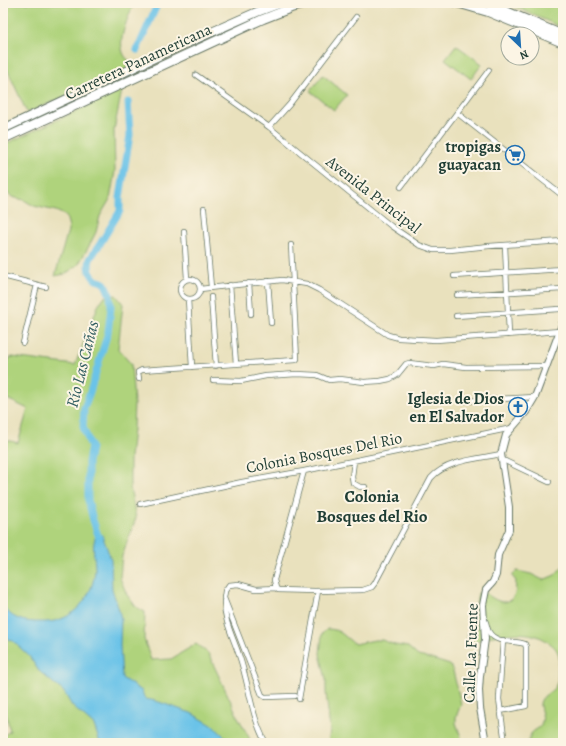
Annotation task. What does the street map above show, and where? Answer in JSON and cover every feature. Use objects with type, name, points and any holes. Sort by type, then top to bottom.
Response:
[{"type":"highway","name":"Carretera Panamericana","points":[[3,129],[160,55],[257,12],[281,3]]},
{"type":"highway","name":"Carretera Panamericana","points":[[3,139],[262,19],[309,3]]},
{"type":"highway","points":[[457,3],[488,12],[563,44]]},
{"type":"highway","points":[[487,3],[563,35]]},
{"type":"highway","points":[[180,46],[180,50],[184,54]]},
{"type":"highway","points":[[160,55],[164,58],[165,63]]},
{"type":"street","points":[[269,127],[288,105],[356,17]]},
{"type":"street","points":[[401,186],[489,70]]},
{"type":"street","name":"Avenida Principal","points":[[196,75],[269,127],[391,226],[419,245],[426,248],[439,250],[563,241]]},
{"type":"street","points":[[457,113],[563,196]]},
{"type":"street","points":[[204,209],[211,287]]},
{"type":"street","points":[[184,231],[187,280]]},
{"type":"street","points":[[139,379],[138,372],[142,370],[296,360],[291,245]]},
{"type":"street","points":[[505,245],[509,335]]},
{"type":"street","points":[[454,276],[563,269]]},
{"type":"street","points":[[3,276],[46,287]]},
{"type":"street","points":[[187,280],[194,280],[199,285],[200,289],[197,297],[188,299],[182,296],[180,290],[182,283],[187,280]]},
{"type":"street","points":[[200,289],[268,281],[293,281],[307,284],[319,290],[388,335],[399,338],[436,340],[560,331]]},
{"type":"street","points":[[268,281],[271,323]]},
{"type":"street","points":[[249,283],[251,314]]},
{"type":"street","points":[[23,343],[37,285]]},
{"type":"street","points":[[230,285],[236,364]]},
{"type":"street","points":[[457,295],[563,288]]},
{"type":"street","points":[[210,297],[216,366]]},
{"type":"street","points":[[188,299],[192,367]]},
{"type":"street","points":[[456,316],[560,309]]},
{"type":"street","name":"Calle La Fuente","points":[[486,743],[480,708],[479,690],[486,639],[483,613],[486,590],[493,582],[496,575],[498,555],[509,530],[509,507],[501,456],[506,435],[526,412],[535,397],[563,322]]},
{"type":"street","points":[[213,380],[241,381],[266,376],[297,374],[317,375],[329,380],[340,379],[364,382],[380,381],[390,379],[397,375],[409,362],[434,366],[443,364],[466,367],[547,366]]},
{"type":"street","points":[[464,401],[535,397]]},
{"type":"street","name":"Colonia Bosques Del Rio","points":[[140,504],[512,428]]},
{"type":"street","points":[[266,743],[256,717],[239,654],[230,635],[224,603],[224,598],[229,585],[238,584],[256,589],[276,588],[278,590],[364,590],[375,584],[431,478],[437,472],[455,464],[501,456],[548,482]]},
{"type":"street","points":[[354,461],[352,477],[354,483],[365,487]]},
{"type":"street","points":[[276,588],[274,580],[304,471]]},
{"type":"street","points":[[224,598],[262,695],[265,697],[297,698],[318,591]]},
{"type":"street","points":[[483,613],[490,633],[499,640],[525,644],[526,647],[526,706],[522,708],[500,711]]},
{"type":"street","points":[[503,640],[499,699],[505,743]]},
{"type":"green space","points":[[3,3],[134,3],[125,26],[122,42],[122,50],[125,57],[131,62],[128,69],[27,113],[3,60]]},
{"type":"green space","points":[[507,3],[563,3],[563,28],[556,25]]},
{"type":"green space","points":[[456,45],[482,64],[471,79],[445,59]]},
{"type":"green space","points":[[323,75],[347,95],[334,110],[310,91]]},
{"type":"green space","points":[[122,90],[114,130],[115,171],[110,199],[100,216],[96,232],[78,265],[65,274],[55,276],[69,227],[66,216],[56,211],[34,206],[24,200],[12,197],[3,189],[3,145]]},
{"type":"green space","points":[[116,295],[123,304],[118,349],[131,364],[134,402],[130,458],[130,487],[136,518],[122,556],[120,578],[127,595],[136,607],[145,612],[144,639],[151,660],[171,659],[196,644],[208,653],[252,743],[3,743],[3,736],[10,731],[6,713],[3,711],[3,439],[18,443],[28,409],[3,397],[3,364],[12,357],[75,365],[98,306],[104,297]]},
{"type":"green space","points":[[563,566],[563,743],[528,743],[531,734],[541,725],[542,722],[541,701],[557,683],[559,660],[558,652],[550,643],[534,635],[511,634],[487,637],[482,640],[475,641],[467,639],[468,632],[472,627],[478,593],[484,592],[498,601],[506,602],[515,594],[516,581],[512,576],[517,571],[531,574],[543,580],[555,575]]},
{"type":"green space","points":[[327,629],[336,630],[355,644],[382,640],[395,645],[408,647],[418,656],[450,665],[453,671],[461,704],[456,717],[456,723],[463,743],[328,743],[330,731],[326,679],[320,654],[322,634]]},
{"type":"water","points":[[102,535],[111,559],[112,589],[121,619],[120,645],[122,678],[142,691],[146,699],[191,713],[212,725],[232,743],[100,743],[94,725],[72,706],[64,692],[39,671],[29,656],[13,641],[3,636],[3,607],[13,616],[22,620],[45,622],[64,618],[80,606],[91,589],[95,569],[93,548],[96,536]]},
{"type":"waterway","name":"Río Las Cañas","points":[[137,50],[158,3]]},
{"type":"waterway","name":"Río Las Cañas","points":[[101,544],[88,500],[88,462],[91,447],[83,427],[84,408],[108,332],[111,307],[110,295],[105,284],[93,277],[90,272],[89,265],[90,259],[120,211],[120,198],[130,135],[128,102]]},
{"type":"place","name":"tropigas guayacan","points":[[515,155]]},
{"type":"place","name":"Iglesia de Dios en El Salvador","points":[[518,407]]},
{"type":"district","name":"Colonia Bosques del Rio","points":[[372,506]]}]
